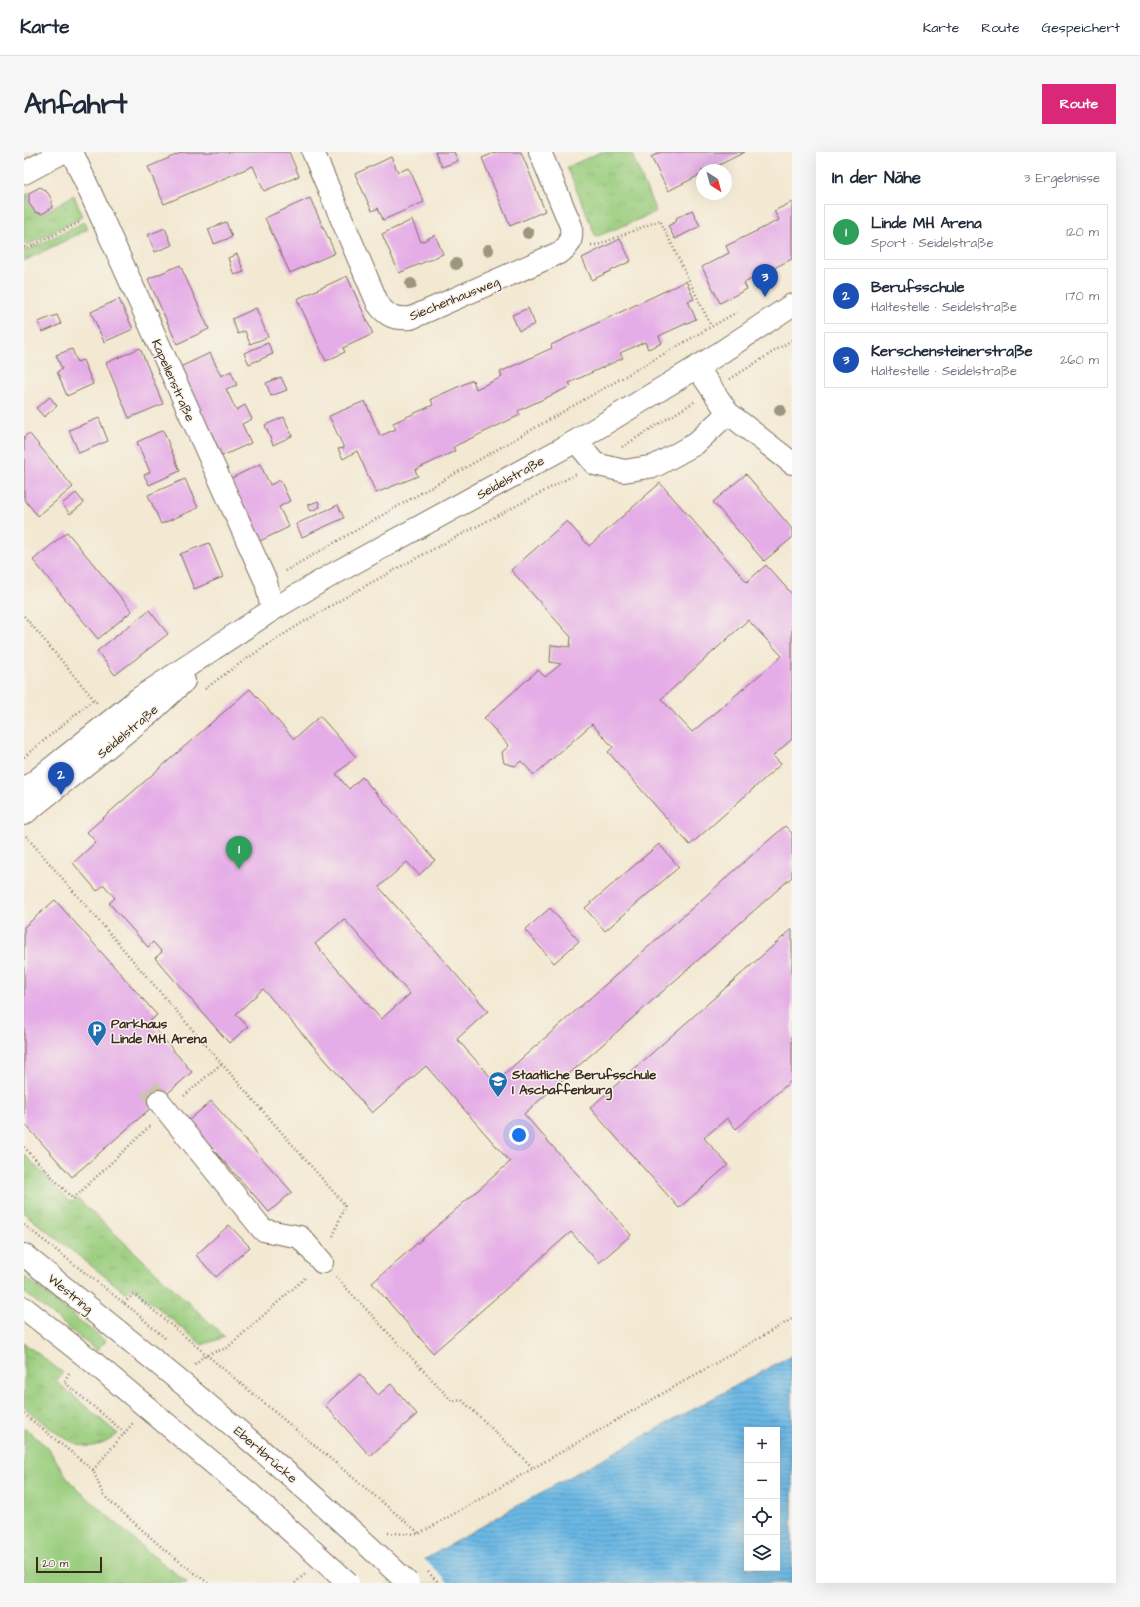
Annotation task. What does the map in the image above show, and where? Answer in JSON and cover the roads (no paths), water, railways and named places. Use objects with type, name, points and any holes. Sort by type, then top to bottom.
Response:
[{"type":"main road","points":[[24,173],[63,152]]},
{"type":"main road","name":"Kapellenstraße","points":[[72,152],[98,213],[266,582],[272,610]]},
{"type":"main road","name":"Siechenhausweg","points":[[313,152],[378,304],[385,314],[396,319],[411,318],[561,252],[568,246],[572,238],[571,226],[540,152]]},
{"type":"main road","name":"Seidelstraße","points":[[24,790],[138,699],[272,610],[328,577],[576,441],[697,367],[792,305]]},
{"type":"main road","points":[[697,367],[712,391],[728,412],[792,462]]},
{"type":"main road","points":[[576,441],[595,464],[624,471],[655,466],[695,444],[728,412]]},
{"type":"main road","name":"Seidelstraße","points":[[24,814],[150,713],[224,642]]},
{"type":"main road","points":[[163,1105],[263,1230],[300,1237],[322,1262]]},
{"type":"main road","name":"Westring","points":[[24,1255],[118,1331]]},
{"type":"main road","points":[[24,1308],[93,1362],[251,1495],[348,1583]]},
{"type":"main road","name":"Ebertbrücke","points":[[118,1331],[201,1398],[279,1465],[408,1583]]},
{"type":"water","points":[[792,1355],[792,1583],[384,1583],[522,1503]]},
{"type":"tunnel","points":[[149,1088],[159,1101]]},
{"type":"place","name":"Kerschensteinerstraße","points":[[765,297]]},
{"type":"place","name":"Berufsschule","points":[[61,795]]},
{"type":"place","name":"Linde MH Arena","points":[[239,869]]},
{"type":"place","name":"Parkhaus Linde MH Arena","points":[[97,1047]]},
{"type":"place","name":"Staatliche Berufsschule I Aschaffenburg","points":[[498,1098]]}]
